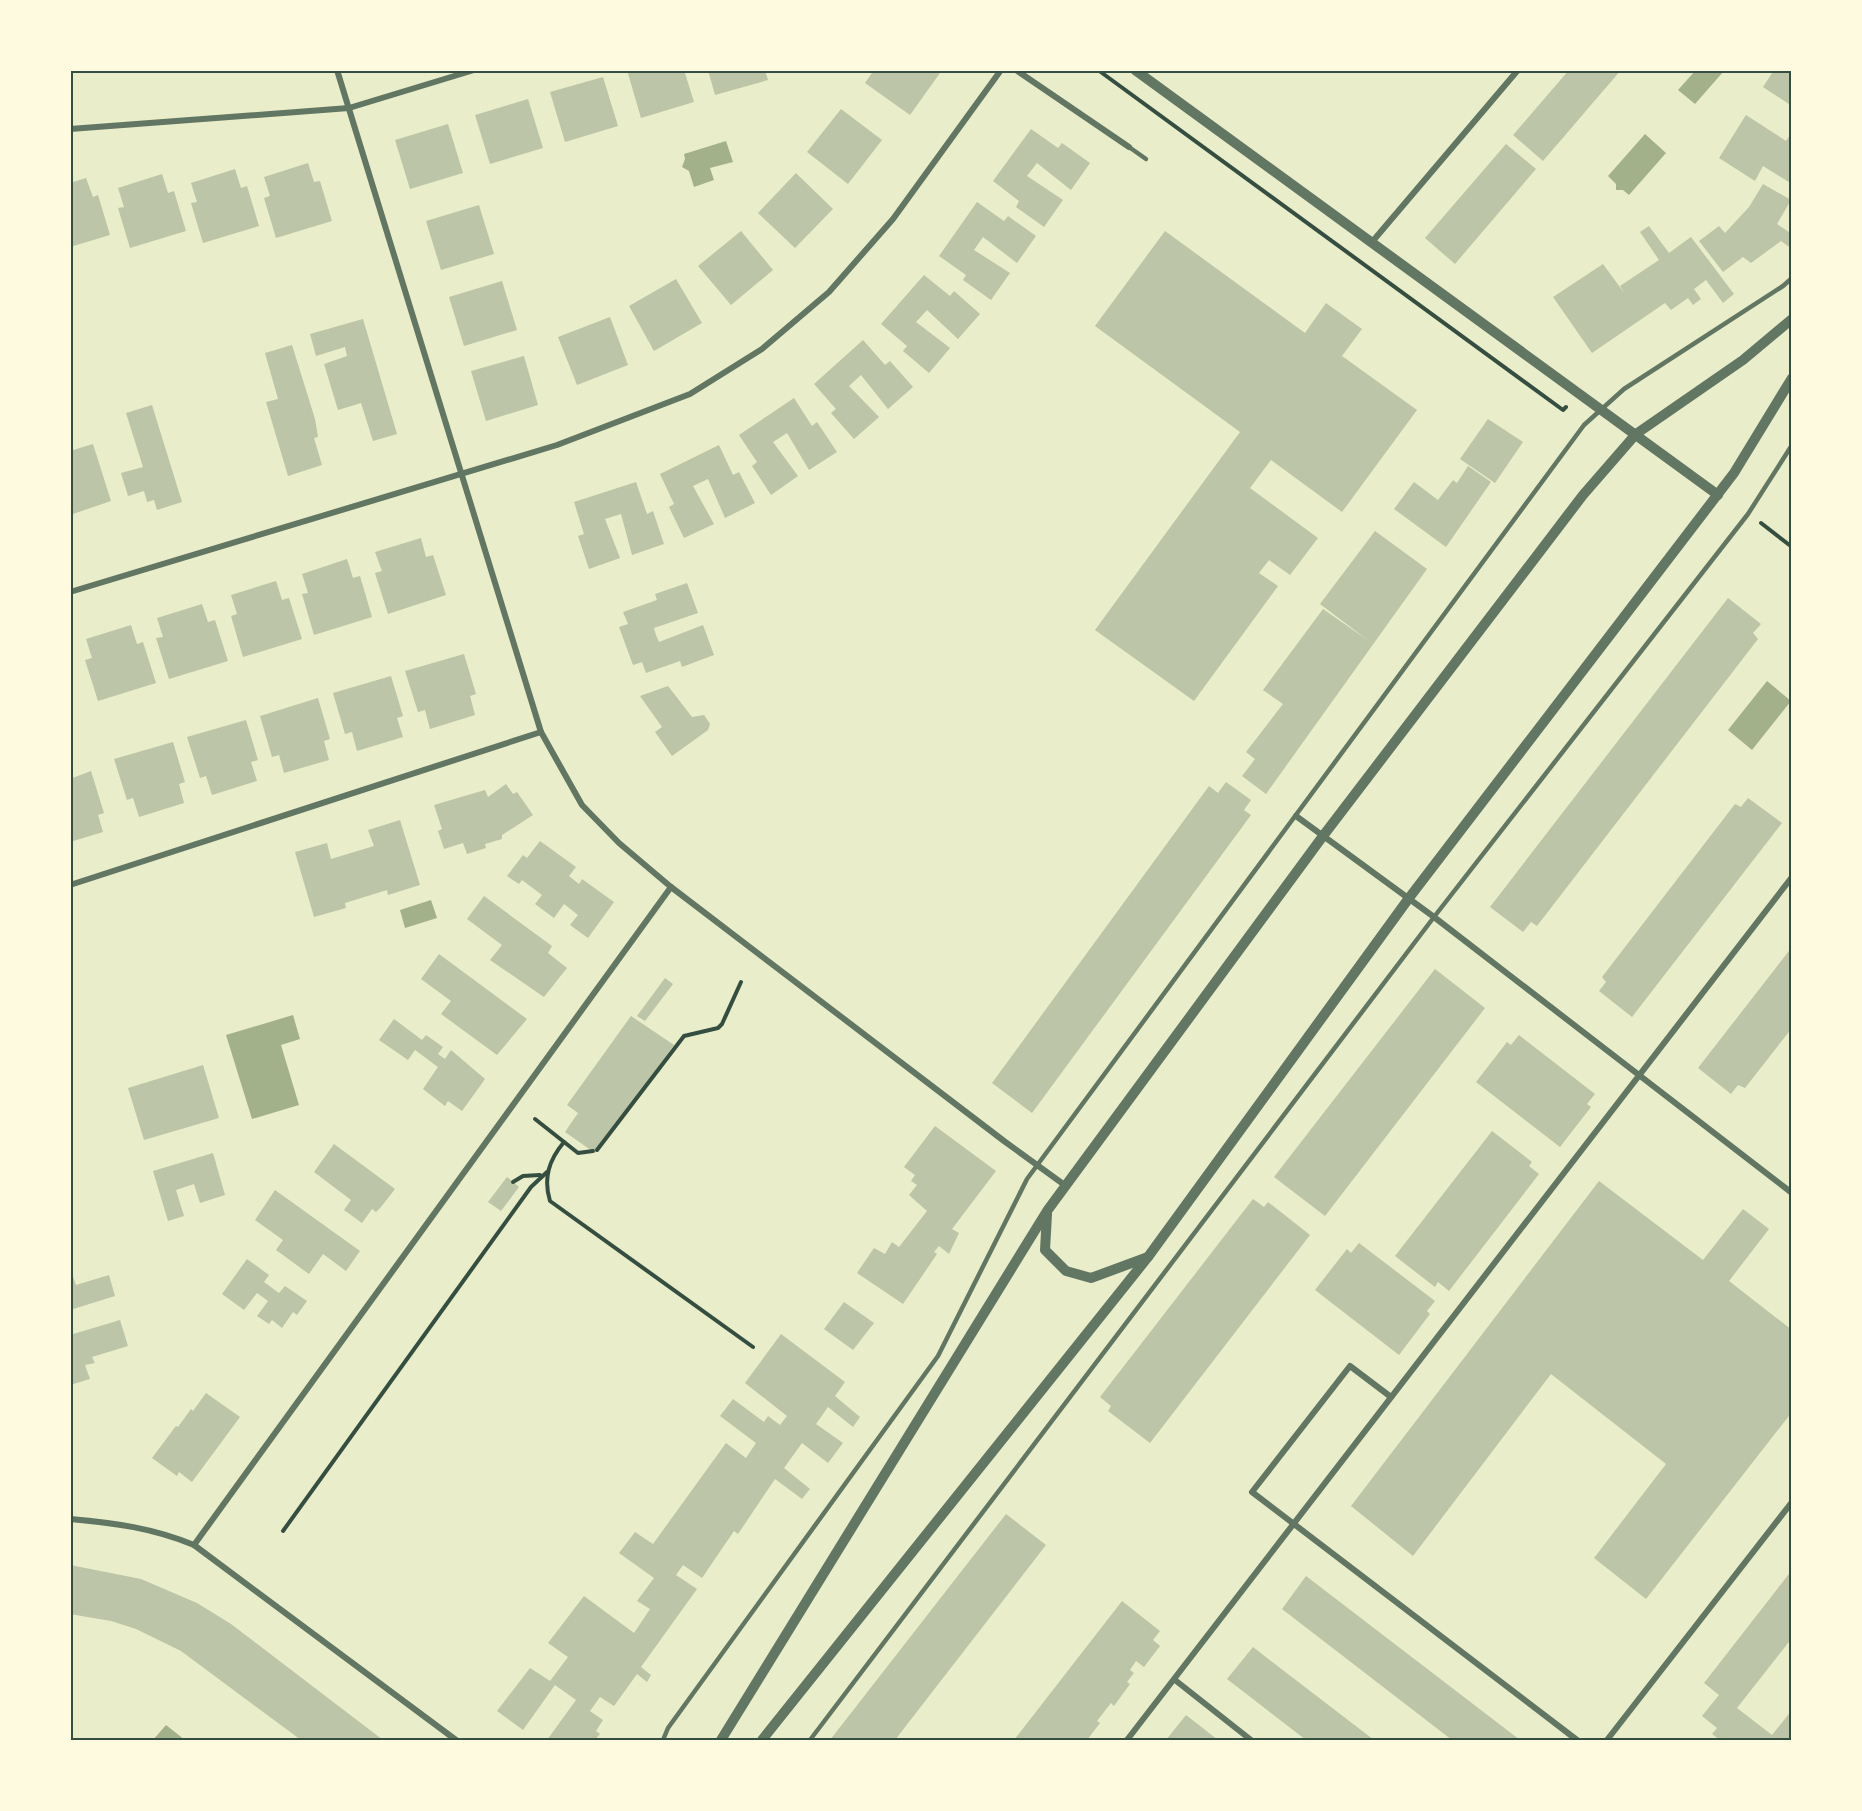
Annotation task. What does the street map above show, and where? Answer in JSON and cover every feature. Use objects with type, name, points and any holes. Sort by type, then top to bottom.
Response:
[{"type":"street","points":[[337,70],[541,732],[582,805],[619,843],[671,887],[1066,1186]]},
{"type":"street","points":[[70,129],[349,108],[474,70]]},
{"type":"street","points":[[70,592],[557,446],[690,394],[762,349],[829,292],[893,219],[1001,70]]},
{"type":"street","points":[[1016,70],[1130,147]]},
{"type":"street","points":[[1135,70],[1718,495]]},
{"type":"street","points":[[1372,242],[1518,70]]},
{"type":"street","points":[[721,1740],[1047,1211],[1323,836],[1583,495],[1636,434],[1743,360],[1791,319]]},
{"type":"street","points":[[762,1740],[1148,1257],[1409,898],[1718,495],[1750,448],[1791,378]]},
{"type":"street","points":[[70,885],[541,732]]},
{"type":"street","points":[[1296,816],[1434,917],[1791,1193]]},
{"type":"street","points":[[1127,1740],[1791,877]]},
{"type":"street","points":[[194,1545],[671,887]]},
{"type":"street","points":[[1047,1211],[1045,1250],[1066,1271],[1091,1278],[1148,1257]]},
{"type":"street","points":[[1391,1397],[1350,1366],[1252,1492],[1577,1740]]},
{"type":"street","points":[[1607,1740],[1791,1503]]},
{"type":"street","points":[[70,1519],[130,1524],[163,1532],[194,1545],[456,1740]]},
{"type":"street","points":[[1174,1680],[1251,1740]]},
{"type":"lane","points":[[1130,147],[1146,159]]},
{"type":"lane","points":[[663,1740],[668,1728],[938,1356],[1023,1189],[1038,1165],[1584,425],[1599,409],[1624,389],[1783,286],[1791,278]]},
{"type":"lane","points":[[810,1740],[1434,917],[1748,514],[1791,445]]},
{"type":"path","points":[[1098,70],[1563,410],[1580,394]]},
{"type":"path","points":[[535,1119],[579,1153],[595,1151],[684,1036],[718,1028],[722,1024],[741,982]]},
{"type":"path","points":[[564,1142],[555,1153],[547,1172],[550,1202],[753,1347]]},
{"type":"path","points":[[513,1182],[523,1176],[540,1175],[547,1172]]},
{"type":"path","points":[[283,1531],[540,1175]]},
{"type":"shaded area","points":[[1695,71],[1723,72],[1695,104],[1678,90]]},
{"type":"shaded area","points":[[1645,134],[1666,153],[1629,195],[1623,190],[1616,190],[1616,184],[1608,176]]},
{"type":"shaded area","points":[[726,141],[733,162],[710,168],[714,180],[694,187],[689,171],[682,167],[684,154]]},
{"type":"shaded area","points":[[1767,681],[1791,701],[1752,750],[1728,730]]},
{"type":"shaded area","points":[[431,900],[437,918],[405,928],[400,910]]},
{"type":"shaded area","points":[[293,1015],[300,1039],[281,1045],[299,1105],[252,1119],[226,1035]]},
{"type":"shaded area","points":[[166,1725],[185,1740],[153,1740]]},
{"type":"building","points":[[627,70],[684,70],[694,102],[641,118]]},
{"type":"building","points":[[708,70],[765,70],[768,80],[715,95]]},
{"type":"building","points":[[874,70],[937,70],[940,73],[910,115],[865,83]]},
{"type":"building","points":[[1569,70],[1621,70],[1543,161],[1513,135]]},
{"type":"building","points":[[1774,70],[1792,70],[1792,106],[1763,87]]},
{"type":"building","points":[[603,77],[618,126],[565,142],[550,92]]},
{"type":"building","points":[[528,99],[543,148],[490,164],[475,115]]},
{"type":"building","points":[[841,109],[882,140],[848,184],[807,152]]},
{"type":"building","points":[[1746,115],[1786,141],[1792,132],[1792,184],[1763,166],[1755,181],[1719,158]]},
{"type":"building","points":[[448,124],[463,173],[410,189],[395,140]]},
{"type":"building","points":[[1031,129],[1058,148],[1062,143],[1090,163],[1071,190],[1037,163],[1027,176],[1063,200],[1044,227],[1016,207],[1019,201],[993,181]]},
{"type":"building","points":[[1506,144],[1536,169],[1455,264],[1425,238]]},
{"type":"building","points":[[308,163],[314,182],[320,181],[332,221],[276,238],[264,198],[270,196],[264,177]]},
{"type":"building","points":[[235,169],[241,188],[247,186],[259,226],[203,243],[191,203],[197,202],[191,183]]},
{"type":"building","points":[[796,173],[833,209],[795,248],[758,213]]},
{"type":"building","points":[[162,174],[168,193],[174,191],[186,231],[130,248],[118,208],[124,207],[118,188]]},
{"type":"building","points":[[86,178],[93,197],[98,195],[110,235],[70,247],[70,183]]},
{"type":"building","points":[[1763,184],[1791,200],[1777,224],[1792,234],[1792,249],[1781,241],[1751,263],[1743,257],[1723,272],[1699,241],[1719,226],[1725,233],[1749,207]]},
{"type":"building","points":[[977,202],[1004,221],[1008,216],[1036,236],[1017,263],[983,237],[974,250],[1010,273],[991,300],[963,280],[966,275],[939,256]]},
{"type":"building","points":[[479,205],[494,254],[441,270],[426,221]]},
{"type":"building","points":[[1649,226],[1669,253],[1691,237],[1734,294],[1723,303],[1706,280],[1694,289],[1701,299],[1693,305],[1688,298],[1671,310],[1665,303],[1592,353],[1553,297],[1603,264],[1625,294],[1620,286],[1659,260],[1640,232]]},
{"type":"building","points":[[741,231],[773,270],[731,305],[698,266]]},
{"type":"building","points":[[1165,231],[1305,333],[1326,303],[1362,329],[1342,356],[1417,410],[1342,512],[1271,460],[1250,488],[1318,538],[1290,575],[1269,560],[1259,573],[1278,586],[1194,701],[1095,630],[1240,432],[1095,326]]},
{"type":"building","points":[[924,275],[950,296],[954,291],[980,314],[958,339],[927,310],[916,322],[950,348],[929,373],[903,351],[907,346],[881,324]]},
{"type":"building","points":[[676,279],[702,323],[654,351],[629,306]]},
{"type":"building","points":[[502,281],[517,330],[464,346],[449,297]]},
{"type":"building","points":[[610,317],[628,365],[577,385],[558,337]]},
{"type":"building","points":[[363,319],[397,434],[373,441],[361,403],[338,410],[324,364],[347,356],[345,347],[316,356],[310,334]]},
{"type":"building","points":[[863,340],[885,365],[890,361],[913,387],[888,409],[861,375],[849,386],[879,417],[854,439],[831,413],[836,409],[814,384]]},
{"type":"building","points":[[292,345],[315,419],[318,437],[314,438],[322,465],[288,476],[266,402],[278,399],[265,353]]},
{"type":"building","points":[[524,356],[538,405],[486,421],[471,371]]},
{"type":"building","points":[[794,398],[812,426],[817,422],[837,452],[809,470],[787,433],[773,442],[798,476],[771,495],[752,466],[757,462],[739,435]]},
{"type":"building","points":[[152,405],[182,502],[157,510],[154,500],[147,502],[144,491],[128,496],[121,473],[143,467],[126,413]]},
{"type":"building","points":[[1488,419],[1523,442],[1495,483],[1460,459]]},
{"type":"building","points":[[93,444],[111,501],[70,515],[70,451]]},
{"type":"building","points":[[719,445],[733,475],[739,472],[755,503],[725,518],[708,479],[693,486],[714,524],[684,538],[669,507],[674,504],[660,474]]},
{"type":"building","points":[[1468,466],[1491,482],[1446,547],[1394,509],[1414,482],[1438,500],[1453,480],[1457,483]]},
{"type":"building","points":[[636,482],[647,514],[653,511],[664,544],[632,555],[621,514],[605,519],[620,558],[589,569],[578,536],[584,534],[574,502]]},
{"type":"building","points":[[1375,531],[1427,569],[1266,794],[1242,776],[1255,759],[1246,752],[1283,704],[1263,690],[1323,609],[1369,641],[1320,604]]},
{"type":"building","points":[[421,538],[426,557],[433,555],[446,595],[388,614],[375,573],[382,571],[375,552]]},
{"type":"building","points":[[347,559],[353,578],[360,576],[372,617],[314,635],[302,594],[308,593],[302,574]]},
{"type":"building","points":[[276,581],[282,600],[289,598],[302,639],[243,657],[231,616],[237,614],[231,595]]},
{"type":"building","points":[[687,583],[698,613],[654,628],[656,635],[659,642],[703,625],[714,655],[682,667],[680,661],[646,673],[642,662],[633,665],[619,627],[628,624],[623,612],[657,600],[655,594]]},
{"type":"building","points":[[1728,598],[1761,624],[1753,633],[1758,639],[1537,926],[1531,922],[1523,932],[1490,907]]},
{"type":"building","points":[[202,604],[208,622],[215,620],[228,661],[169,679],[156,638],[163,637],[157,618]]},
{"type":"building","points":[[131,625],[137,644],[143,642],[156,683],[98,701],[85,660],[92,658],[86,639]]},
{"type":"building","points":[[464,654],[476,694],[470,696],[475,715],[430,729],[425,710],[418,712],[405,671]]},
{"type":"building","points":[[391,676],[403,716],[397,718],[403,737],[357,751],[352,732],[345,734],[333,693]]},
{"type":"building","points":[[668,686],[692,717],[704,715],[710,724],[708,730],[672,756],[655,732],[662,727],[640,696]]},
{"type":"building","points":[[318,698],[330,739],[324,741],[329,760],[284,773],[279,755],[272,757],[260,716]]},
{"type":"building","points":[[246,720],[258,760],[251,762],[257,781],[212,795],[206,776],[200,778],[187,737]]},
{"type":"building","points":[[173,742],[185,782],[179,784],[184,803],[139,817],[133,798],[127,800],[114,759]]},
{"type":"building","points":[[91,771],[104,813],[98,815],[103,832],[70,842],[70,779]]},
{"type":"building","points":[[1226,782],[1251,800],[1244,810],[1251,815],[1032,1113],[992,1083],[1209,786],[1218,793]]},
{"type":"building","points":[[506,784],[513,794],[517,792],[533,815],[502,835],[502,839],[485,844],[486,848],[467,854],[463,843],[444,849],[438,831],[442,829],[434,805],[485,790],[488,797]]},
{"type":"building","points":[[1748,798],[1782,823],[1632,1017],[1599,991],[1606,982],[1602,977],[1735,804],[1741,807]]},
{"type":"building","points":[[400,820],[420,885],[388,895],[387,890],[345,903],[346,908],[314,917],[295,852],[327,843],[331,859],[374,846],[368,830]]},
{"type":"building","points":[[540,841],[576,867],[569,876],[579,884],[582,879],[614,902],[588,938],[570,925],[578,915],[564,904],[554,918],[535,904],[542,895],[522,880],[519,884],[507,876],[523,855],[527,858]]},
{"type":"building","points":[[484,896],[552,946],[548,953],[567,968],[544,997],[490,960],[502,945],[467,919]]},
{"type":"building","points":[[1792,947],[1792,1028],[1745,1088],[1738,1085],[1731,1094],[1698,1068]]},
{"type":"building","points":[[439,954],[527,1019],[497,1055],[441,1014],[451,1001],[421,979]]},
{"type":"building","points":[[1435,969],[1485,1008],[1325,1216],[1274,1177]]},
{"type":"building","points":[[665,978],[673,984],[645,1021],[637,1016]]},
{"type":"building","points":[[631,1016],[674,1045],[595,1153],[565,1132],[578,1113],[567,1105]]},
{"type":"building","points":[[394,1019],[422,1040],[426,1035],[443,1047],[438,1054],[445,1059],[451,1050],[485,1079],[462,1111],[448,1101],[445,1106],[423,1089],[438,1067],[415,1050],[408,1060],[379,1040]]},
{"type":"building","points":[[1519,1035],[1595,1094],[1587,1104],[1591,1107],[1560,1147],[1476,1082],[1507,1042],[1511,1045]]},
{"type":"building","points":[[203,1065],[219,1118],[144,1140],[128,1088]]},
{"type":"building","points":[[935,1126],[996,1171],[952,1229],[959,1233],[949,1254],[939,1246],[934,1252],[937,1254],[903,1304],[857,1273],[874,1248],[885,1254],[892,1242],[899,1247],[927,1211],[909,1195],[917,1185],[911,1181],[915,1175],[904,1167]]},
{"type":"building","points":[[1492,1131],[1532,1162],[1529,1166],[1539,1174],[1449,1291],[1438,1282],[1435,1287],[1395,1256]]},
{"type":"building","points":[[334,1144],[395,1189],[376,1212],[372,1209],[362,1223],[344,1210],[351,1200],[314,1172]]},
{"type":"building","points":[[213,1153],[225,1195],[200,1203],[194,1184],[176,1190],[184,1216],[168,1221],[153,1171]]},
{"type":"building","points":[[507,1177],[519,1187],[501,1211],[488,1202]]},
{"type":"building","points":[[1599,1181],[1703,1260],[1743,1209],[1769,1229],[1729,1281],[1792,1330],[1792,1412],[1646,1599],[1594,1558],[1666,1464],[1551,1374],[1413,1556],[1351,1506]]},
{"type":"building","points":[[275,1190],[360,1251],[346,1271],[323,1254],[309,1274],[276,1250],[283,1240],[255,1220]]},
{"type":"building","points":[[1253,1199],[1264,1207],[1268,1202],[1310,1235],[1150,1443],[1108,1411],[1111,1406],[1100,1397]]},
{"type":"building","points":[[1359,1243],[1435,1301],[1427,1311],[1430,1314],[1399,1355],[1315,1290],[1347,1249],[1351,1253]]},
{"type":"building","points":[[247,1259],[269,1275],[264,1282],[279,1293],[285,1286],[307,1301],[297,1315],[293,1312],[282,1328],[272,1320],[269,1324],[257,1316],[268,1301],[257,1293],[244,1310],[222,1294]]},
{"type":"building","points":[[70,1268],[76,1285],[109,1275],[115,1296],[70,1310]]},
{"type":"building","points":[[844,1302],[874,1323],[853,1350],[824,1329]]},
{"type":"building","points":[[120,1320],[128,1346],[92,1357],[95,1363],[85,1365],[90,1379],[70,1385],[70,1335]]},
{"type":"building","points":[[781,1334],[845,1382],[835,1396],[860,1417],[853,1427],[828,1407],[816,1424],[843,1443],[828,1463],[802,1443],[784,1468],[810,1489],[802,1499],[775,1479],[738,1534],[734,1531],[702,1578],[683,1565],[676,1575],[697,1589],[641,1667],[651,1675],[647,1682],[637,1674],[614,1706],[600,1697],[590,1711],[603,1720],[596,1731],[600,1734],[595,1740],[547,1740],[576,1700],[555,1685],[523,1730],[497,1711],[530,1668],[550,1681],[568,1657],[548,1643],[584,1596],[634,1633],[650,1609],[637,1601],[654,1578],[619,1553],[635,1532],[653,1544],[726,1443],[746,1458],[756,1443],[720,1416],[733,1399],[764,1422],[768,1416],[780,1425],[787,1416],[745,1383]]},
{"type":"building","points":[[206,1393],[240,1417],[192,1482],[179,1472],[177,1476],[152,1458],[176,1426],[178,1427],[191,1409],[193,1411]]},
{"type":"building","points":[[1006,1514],[1046,1545],[895,1740],[830,1740]]},
{"type":"building","points":[[70,1565],[141,1579],[197,1603],[231,1624],[383,1740],[301,1740],[181,1651],[136,1629],[111,1621],[70,1614]]},
{"type":"building","points":[[1792,1570],[1792,1638],[1737,1708],[1772,1735],[1792,1710],[1792,1740],[1720,1740],[1712,1734],[1717,1728],[1702,1716],[1719,1695],[1704,1683]]},
{"type":"building","points":[[1306,1576],[1520,1740],[1452,1740],[1282,1609]]},
{"type":"building","points":[[1122,1601],[1160,1631],[1153,1640],[1160,1646],[1144,1667],[1136,1661],[1130,1670],[1134,1673],[1127,1682],[1130,1684],[1114,1706],[1111,1703],[1097,1721],[1100,1723],[1087,1740],[1014,1740]]},
{"type":"building","points":[[1253,1647],[1374,1740],[1306,1740],[1227,1679]]},
{"type":"building","points":[[1186,1715],[1218,1740],[1166,1740]]}]
